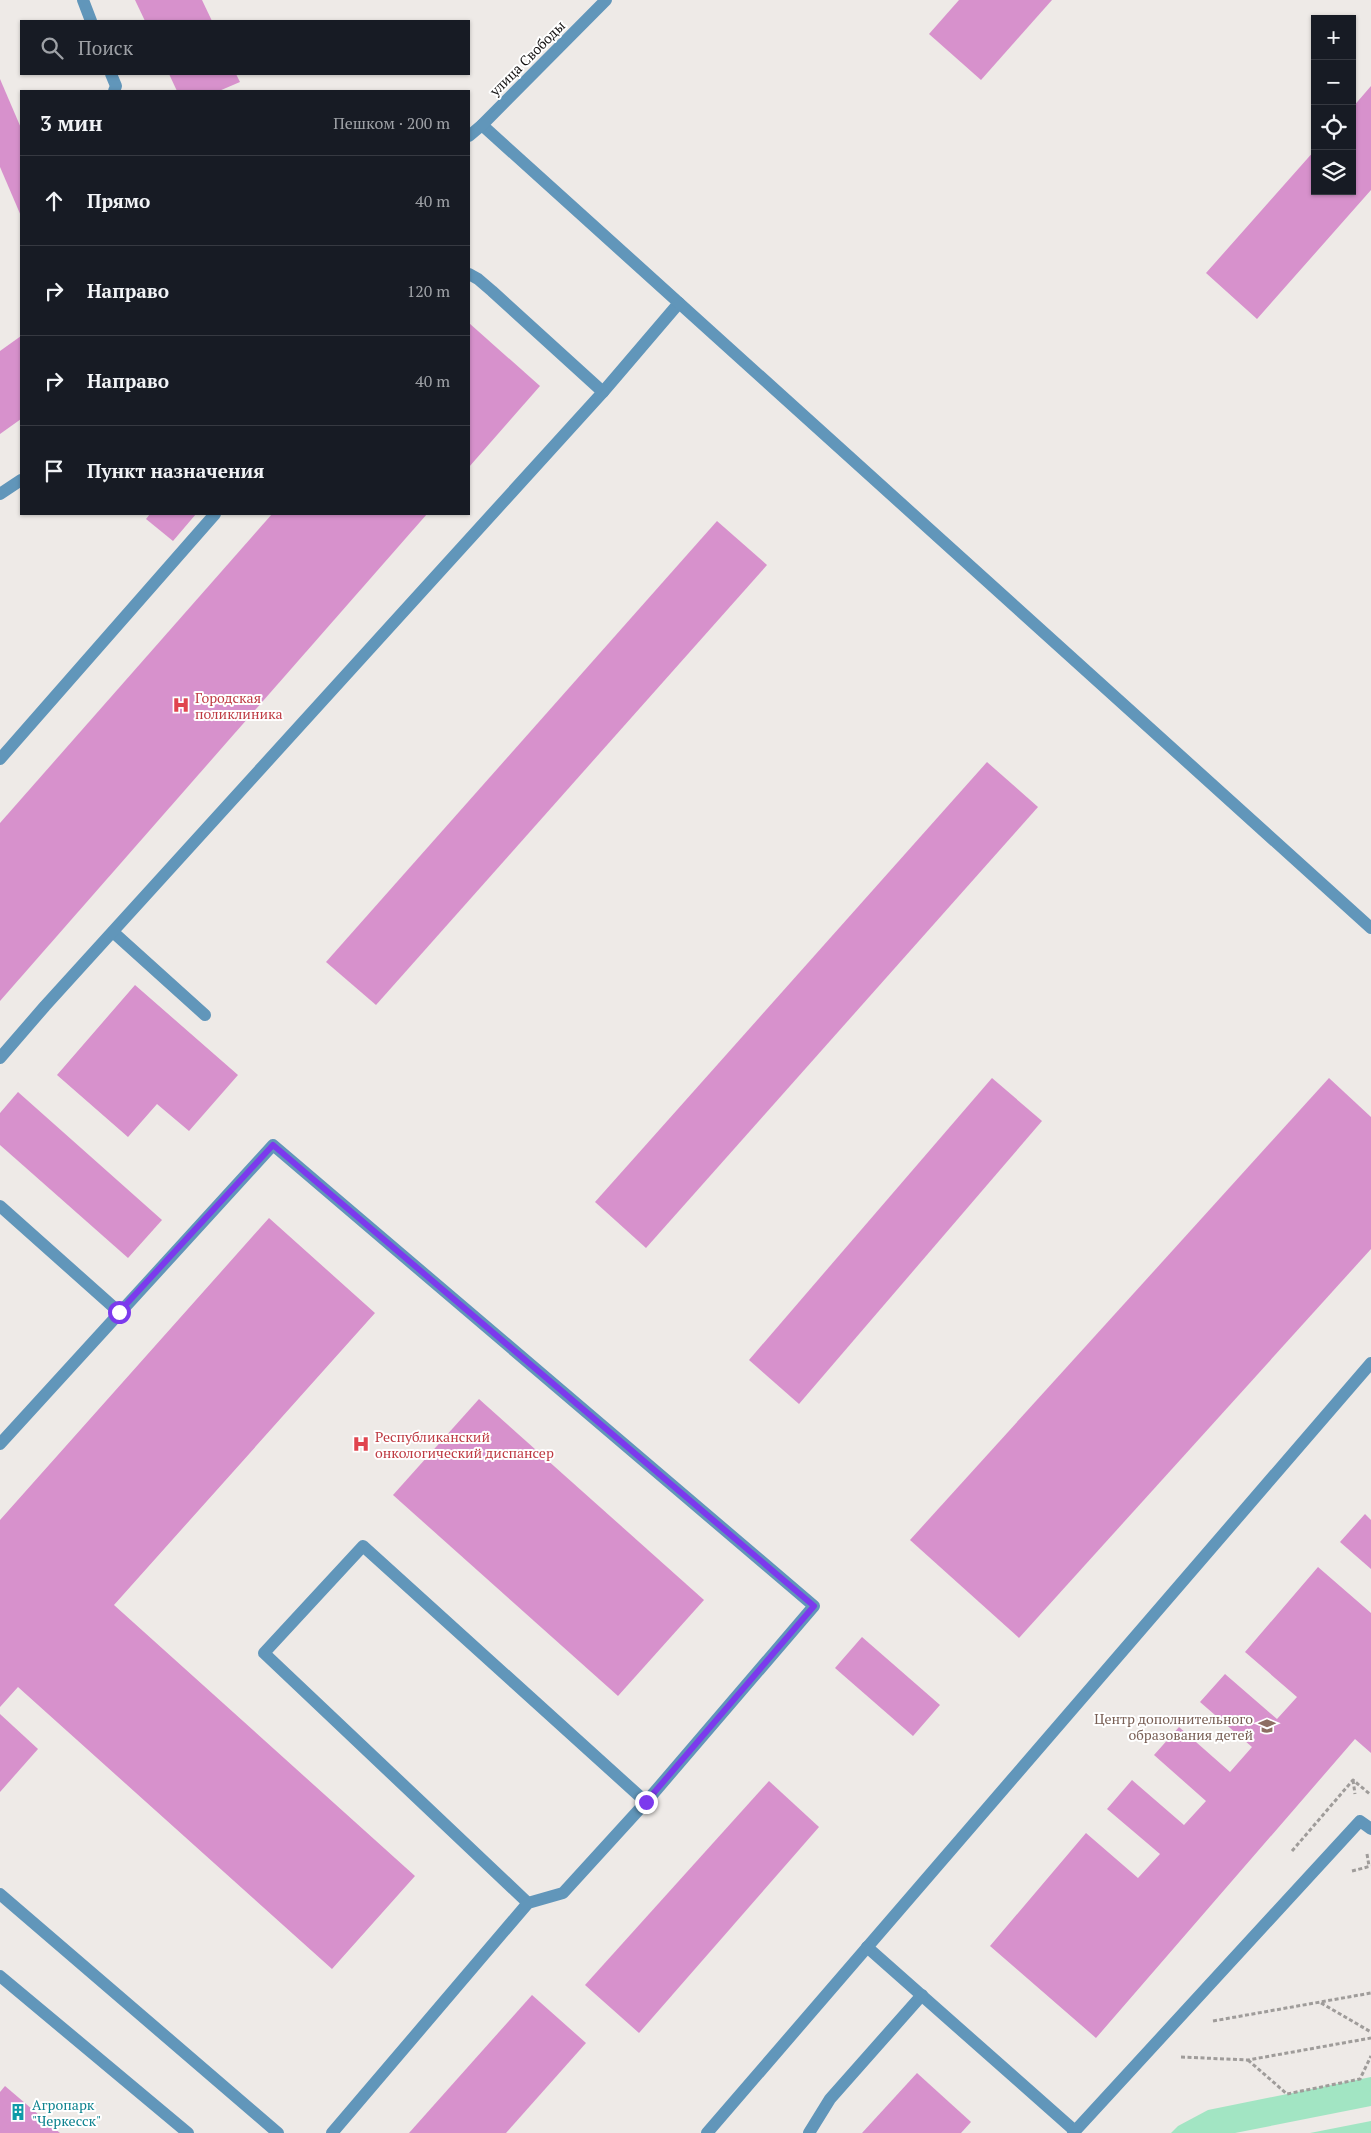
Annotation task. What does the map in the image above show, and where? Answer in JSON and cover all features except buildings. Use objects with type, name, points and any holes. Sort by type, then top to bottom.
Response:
[{"type":"street","points":[[83,0],[91,20]]},
{"type":"street","name":"улица Свободы","points":[[470,135],[606,0]]},
{"type":"street","points":[[111,75],[116,86],[114,90]]},
{"type":"street","points":[[482,125],[1371,928]]},
{"type":"street","points":[[470,275],[492,291],[603,392]]},
{"type":"street","points":[[0,1058],[603,392],[679,303]]},
{"type":"street","points":[[0,494],[20,481]]},
{"type":"street","points":[[0,759],[214,515]]},
{"type":"street","points":[[113,932],[204,1015]]},
{"type":"street","points":[[0,1444],[273,1145],[814,1606],[646,1802],[563,1893],[528,1904],[332,2133]]},
{"type":"street","points":[[0,1206],[119,1312]]},
{"type":"street","points":[[707,2133],[1371,1363]]},
{"type":"street","points":[[528,1904],[264,1653],[363,1546],[646,1802]]},
{"type":"street","points":[[867,1947],[1074,2132],[1360,1821],[1371,1829]]},
{"type":"street","points":[[0,1894],[278,2133]]},
{"type":"street","points":[[0,1976],[188,2133]]},
{"type":"street","points":[[809,2133],[830,2099],[922,1995]]},
{"type":"path","points":[[1209,2022],[1370,1993],[1371,1998]]},
{"type":"path","points":[[1320,2003],[1371,2032]]},
{"type":"path","points":[[1164,2034],[1172,2056],[1248,2060],[1371,2038]]},
{"type":"path","points":[[1248,2060],[1287,2094],[1360,2079],[1371,2056]]},
{"type":"green space","points":[[1371,2077],[1371,2106],[1235,2133],[1171,2133],[1178,2126],[1208,2110]]},
{"type":"green space","points":[[1371,2121],[1371,2133],[1310,2133]]},
{"type":"place","name":"Городская поликлиника","points":[[181,705]]},
{"type":"place","name":"Республиканский онкологический диспансер","points":[[361,1444]]},
{"type":"place","name":"Центр дополнительного образования детей","points":[[1267,1726]]},
{"type":"place","name":"Агропарк \"Черкесск\"","points":[[18,2112]]},
{"type":"route","points":[[119,1312],[273,1145],[814,1606],[646,1802]]}]
